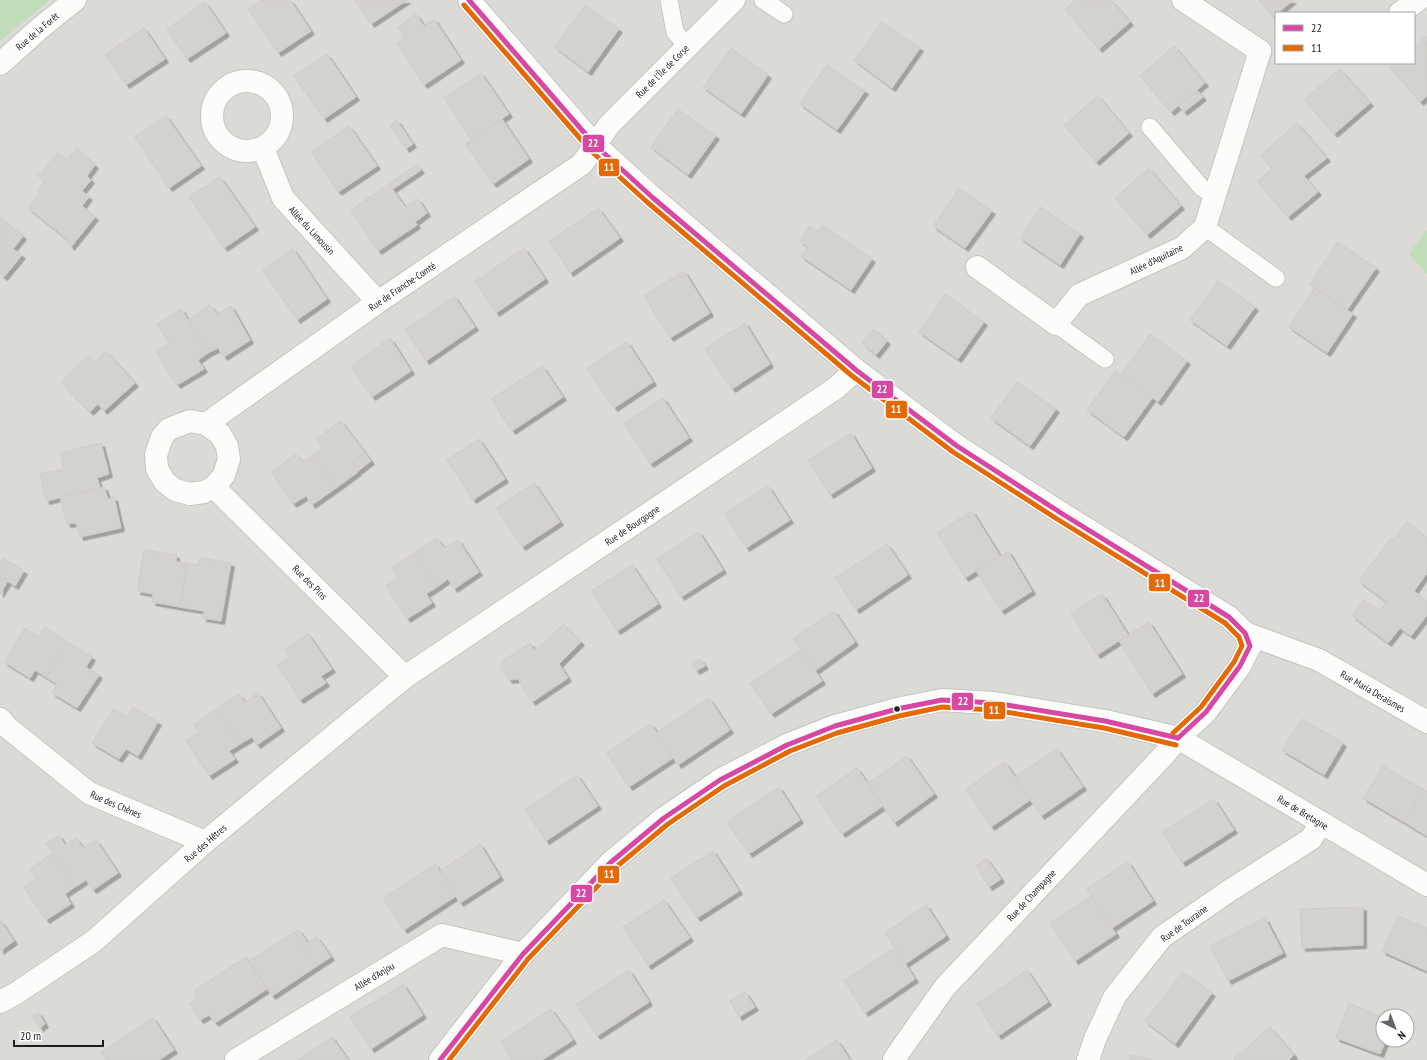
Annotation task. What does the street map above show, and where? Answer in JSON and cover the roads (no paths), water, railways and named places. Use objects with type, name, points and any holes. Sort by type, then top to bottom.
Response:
[{"type":"street","name":"Rue de la Forêt","points":[[0,64],[39,29],[75,0]]},
{"type":"street","points":[[469,0],[595,145],[652,197],[856,370],[957,446],[1061,513],[1229,616],[1245,633]]},
{"type":"street","name":"Rue de l'Île de Corse","points":[[595,145],[609,125],[734,0]]},
{"type":"street","points":[[1183,0],[1268,49]]},
{"type":"street","points":[[1401,12],[1418,0]]},
{"type":"street","name":"Allée d'Aquitaine","points":[[1056,324],[1079,295],[1182,248],[1205,226],[1268,49]]},
{"type":"street","name":"Rue de Franche-Comté","points":[[206,424],[378,302],[582,164],[595,145]]},
{"type":"street","name":"Allée du Limousin","points":[[263,148],[283,198],[378,302]]},
{"type":"street","points":[[977,267],[1056,324]]},
{"type":"street","name":"Rue de Bourgogne","points":[[405,677],[836,388],[856,370]]},
{"type":"street","points":[[190,421],[206,424],[220,434],[227,446],[229,459],[224,475],[214,487],[204,492],[190,494],[175,490],[165,482],[157,469],[156,455],[162,437],[169,429],[190,421]]},
{"type":"street","name":"Rue des Pins","points":[[214,487],[405,677]]},
{"type":"street","name":"Rue Maria Deraismes","points":[[1245,633],[1319,660],[1426,717]]},
{"type":"street","name":"Rue de Champagne","points":[[894,1060],[945,986],[1164,755],[1178,738],[1206,712],[1240,666],[1250,646],[1245,633]]},
{"type":"street","name":"Rue des Hêtres","points":[[0,1002],[15,994],[94,941],[205,842],[405,677]]},
{"type":"street","name":"Rue de Bretagne","points":[[440,1060],[523,954],[610,863],[664,818],[720,780],[787,744],[835,726],[942,700],[1001,704],[1105,721],[1178,738],[1427,885]]},
{"type":"street","name":"Rue des Chênes","points":[[0,719],[7,727],[89,793],[205,842]]},
{"type":"street","name":"Rue de Touraine","points":[[1088,1060],[1095,1039],[1115,996],[1162,937],[1229,891],[1311,839],[1321,823]]},
{"type":"street","name":"Allée d'Anjou","points":[[236,1060],[442,935],[523,954]]},
{"type":"lane","points":[[669,0],[675,32],[687,46]]},
{"type":"lane","points":[[763,0],[784,14]]},
{"type":"lane","points":[[1150,127],[1201,187],[1215,196]]},
{"type":"lane","points":[[1205,226],[1276,278]]},
{"type":"lane","points":[[1056,324],[1105,359]]}]
